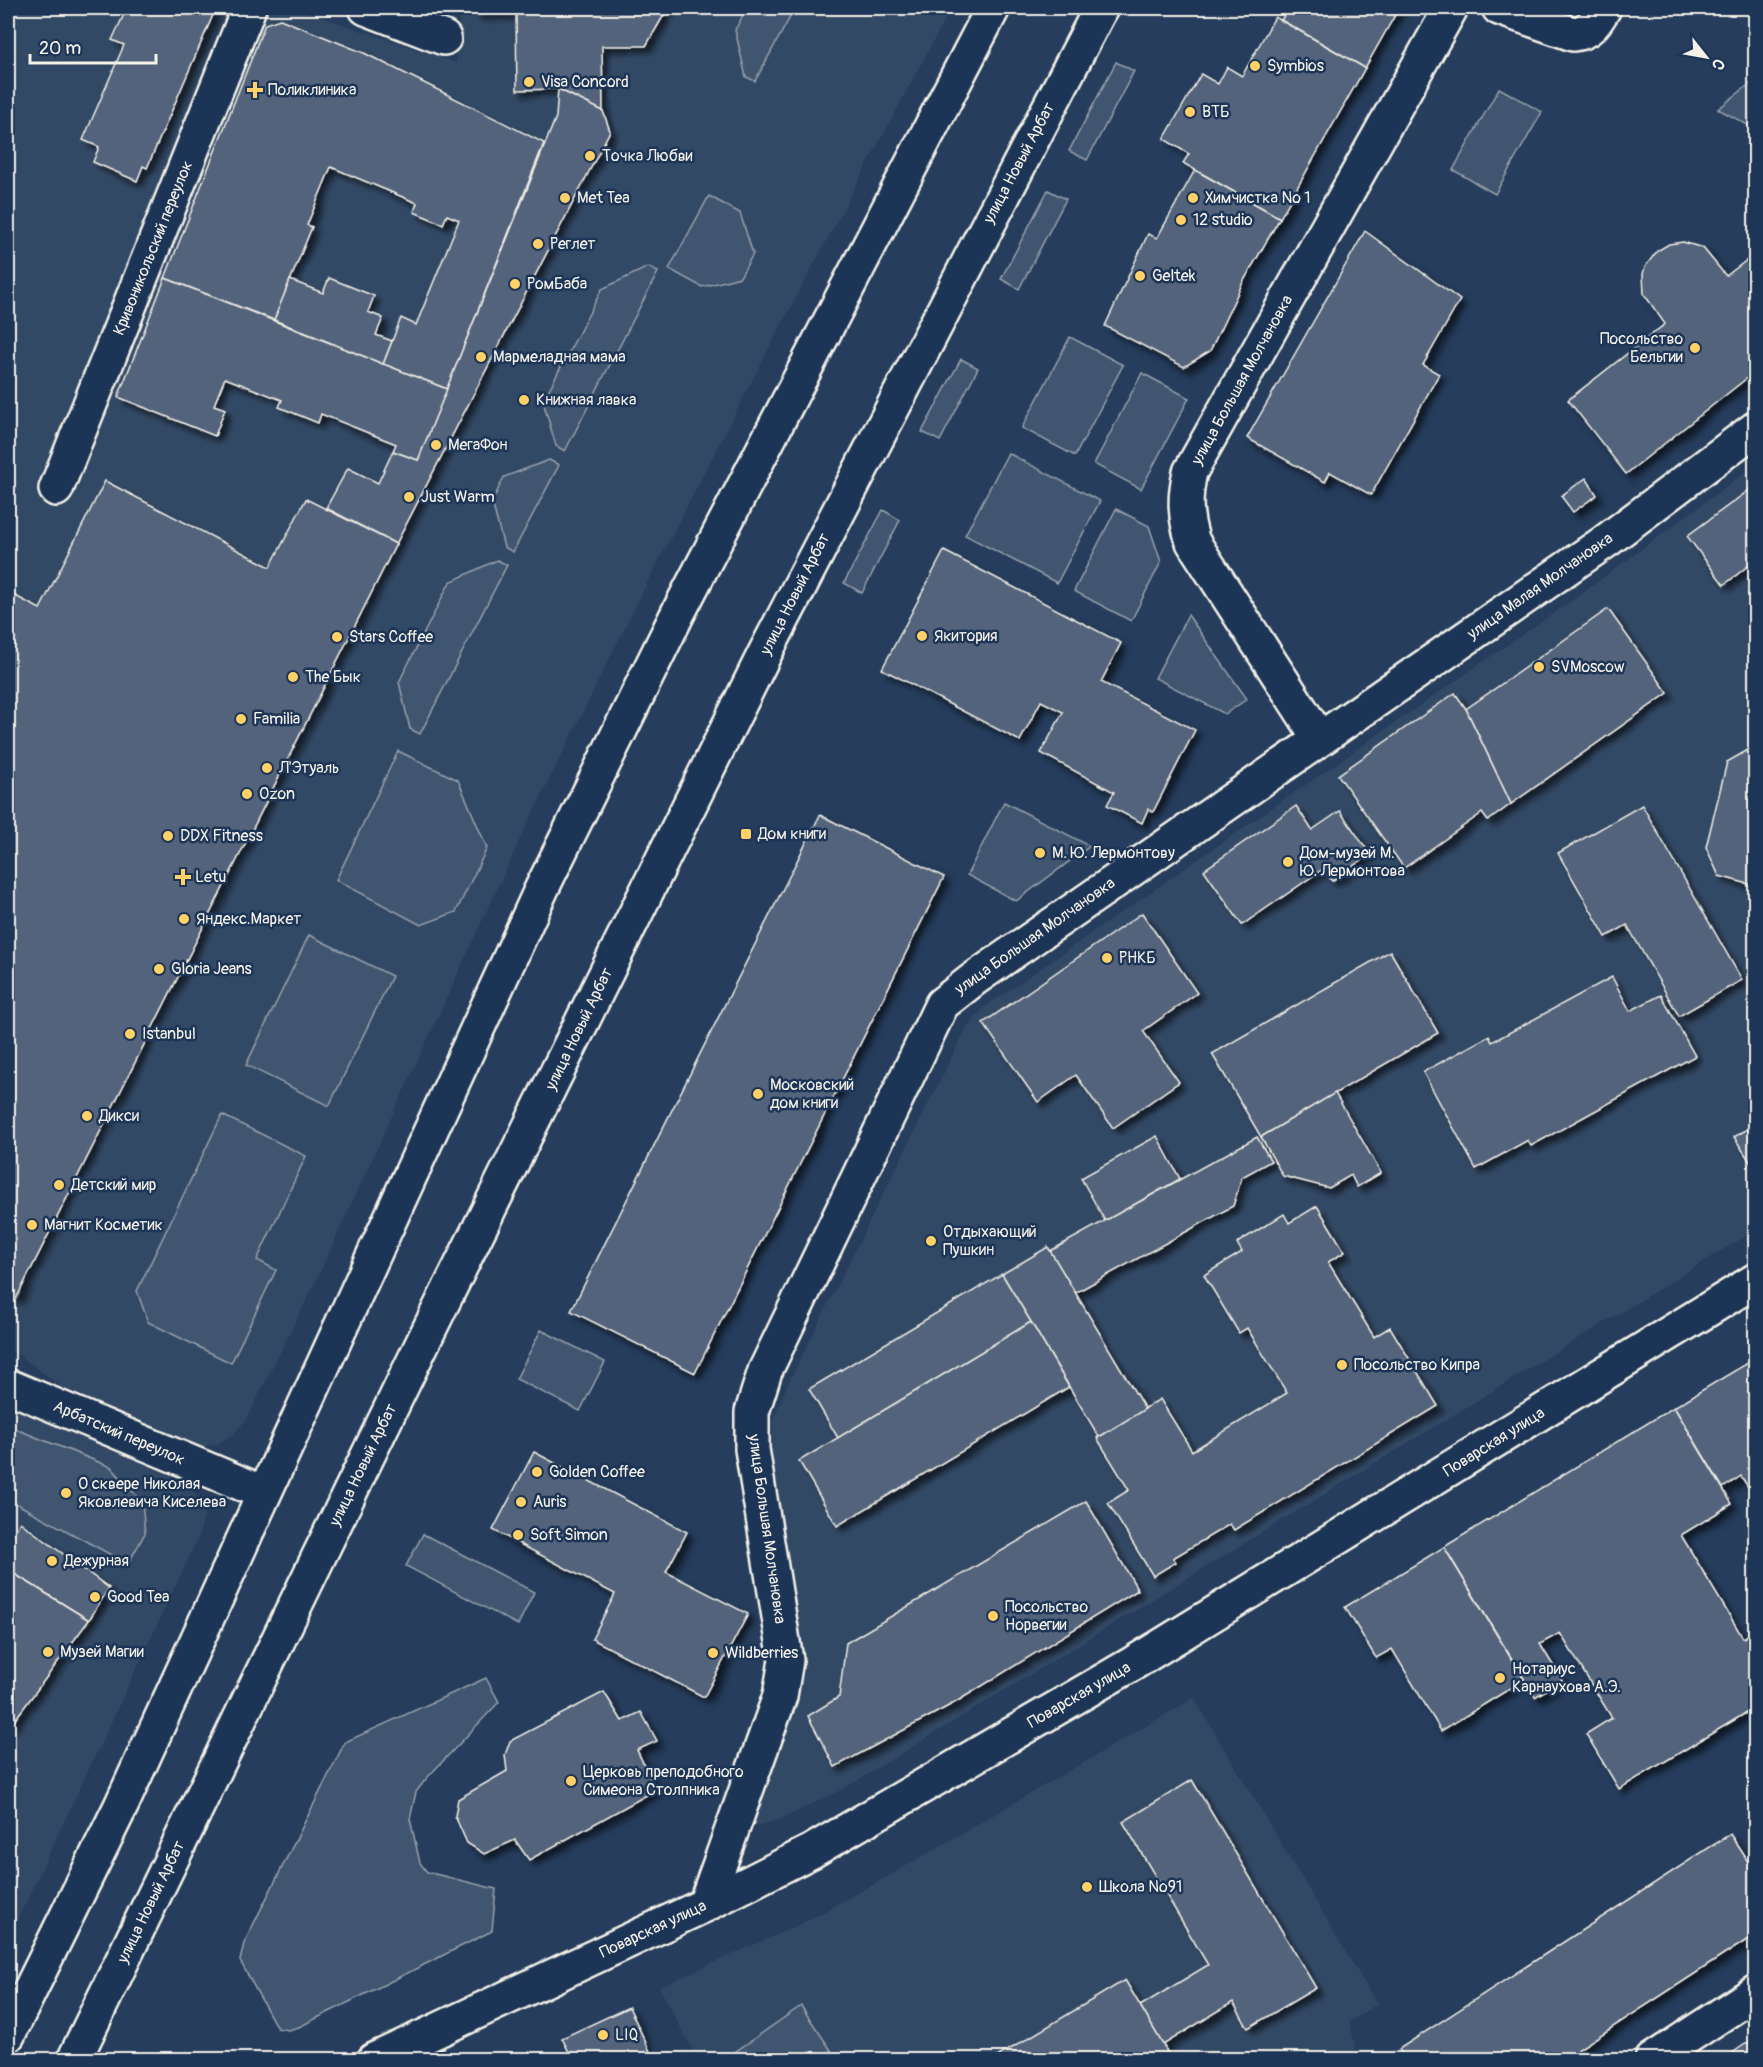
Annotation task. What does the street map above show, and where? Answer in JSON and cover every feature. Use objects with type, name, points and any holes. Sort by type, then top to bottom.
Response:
[{"type":"street","name":"Кривоникольский переулок","points":[[56,489],[249,8]]},
{"type":"street","points":[[366,8],[444,38]]},
{"type":"street","points":[[8,2036],[121,1806],[552,867],[678,613],[993,8]]},
{"type":"street","name":"улица Новый Арбат","points":[[74,2060],[426,1336],[764,655],[1101,8]]},
{"type":"street","name":"улица Большая Молчановка","points":[[705,1905],[780,1696],[786,1660],[752,1449],[752,1412],[765,1371],[932,1021],[951,995],[1319,738],[1193,542],[1185,517],[1185,493],[1190,472],[1451,8]]},
{"type":"street","points":[[1499,8],[1573,34],[1583,33],[1590,28],[1604,8]]},
{"type":"street","name":"улица Малая Молчановка","points":[[1319,738],[1606,541],[1755,428]]},
{"type":"street","name":"Поварская улица","points":[[375,2060],[705,1905],[812,1851],[1132,1664],[1755,1281]]},
{"type":"street","name":"Арбатский переулок","points":[[8,1386],[264,1493]]},
{"type":"street","points":[[1652,2060],[1755,1992]]},
{"type":"shaded area","points":[[8,8],[295,8],[456,63],[459,16],[432,8],[951,8],[770,346],[641,595],[520,839],[314,1285],[246,1420],[233,1435],[217,1444],[201,1447],[185,1444],[61,1386],[8,1347]]},
{"type":"shaded area","points":[[747,8],[795,8],[755,81],[746,77],[735,30]]},
{"type":"shaded area","points":[[1116,62],[1134,71],[1087,160],[1069,151]]},
{"type":"shaded area","points":[[1755,80],[1755,129],[1718,109]]},
{"type":"shaded area","points":[[1499,88],[1542,112],[1495,194],[1453,170]]},
{"type":"shaded area","points":[[1048,190],[1066,199],[1019,289],[1001,279]]},
{"type":"shaded area","points":[[709,196],[740,213],[753,254],[740,277],[702,287],[669,269]]},
{"type":"shaded area","points":[[648,267],[658,272],[565,451],[556,446],[543,401],[602,289]]},
{"type":"shaded area","points":[[1070,337],[1123,365],[1075,456],[1022,428]]},
{"type":"shaded area","points":[[961,359],[978,368],[940,441],[922,432]]},
{"type":"shaded area","points":[[1142,373],[1189,398],[1141,489],[1094,464]]},
{"type":"shaded area","points":[[1008,453],[1100,501],[1057,583],[965,535]]},
{"type":"shaded area","points":[[549,460],[559,465],[513,552],[504,547],[492,502],[504,477]]},
{"type":"shaded area","points":[[1755,465],[1755,1230],[845,1788],[782,1819],[756,1826],[751,1811],[770,1776],[797,1703],[805,1668],[771,1450],[773,1420],[784,1392],[966,1029],[982,1009],[1584,592]]},
{"type":"shaded area","points":[[1116,509],[1149,526],[1161,562],[1131,621],[1074,591]]},
{"type":"shaded area","points":[[883,510],[900,520],[862,593],[844,583]]},
{"type":"shaded area","points":[[497,560],[507,565],[420,734],[410,729],[399,682],[450,582]]},
{"type":"shaded area","points":[[1188,615],[1247,699],[1225,714],[1155,678]]},
{"type":"shaded area","points":[[398,751],[458,780],[487,848],[456,912],[421,925],[336,880]]},
{"type":"shaded area","points":[[1004,802],[1090,846],[1016,901],[967,875]]},
{"type":"shaded area","points":[[309,935],[392,976],[329,1106],[246,1065]]},
{"type":"shaded area","points":[[222,1115],[306,1156],[257,1260],[276,1270],[231,1363],[148,1322],[137,1291]]},
{"type":"shaded area","points":[[541,1330],[605,1362],[580,1411],[516,1379]]},
{"type":"shaded area","points":[[8,1405],[180,1480],[191,1488],[204,1517],[198,1538],[8,1940]]},
{"type":"shaded area","points":[[8,1426],[111,1467],[142,1502],[145,1533],[128,1564],[8,1499]]},
{"type":"shaded area","points":[[423,1534],[534,1592],[518,1625],[406,1566]]},
{"type":"shaded area","points":[[486,1678],[499,1702],[416,1792],[410,1819],[420,1863],[427,1872],[496,1889],[492,1931],[299,2027],[288,2030],[277,2028],[240,1961],[244,1943],[345,1742]]},
{"type":"shaded area","name":"Школа №91","points":[[1194,1698],[1377,2004],[1349,2022],[1358,2059],[698,2060],[659,1987],[803,1923],[894,1873]]},
{"type":"shaded area","points":[[801,2006],[837,2059],[731,2059],[729,2056]]},
{"type":"building","points":[[127,8],[216,8],[147,168],[143,166],[137,181],[93,162],[99,147],[83,140],[124,45],[112,40]]},
{"type":"building","points":[[475,8],[668,8],[646,46],[602,46],[603,111],[558,89],[517,90],[516,13],[475,14]]},
{"type":"building","points":[[1289,8],[1399,8],[1365,68],[1281,20]]},
{"type":"building","points":[[1275,17],[1365,68],[1280,218],[1183,163],[1189,154],[1164,139],[1201,74],[1218,84],[1227,67],[1242,76]]},
{"type":"building","points":[[280,19],[364,53],[544,143],[447,389],[383,364],[401,318],[416,325],[459,220],[447,215],[443,224],[414,212],[417,203],[331,167],[307,225],[312,227],[274,320],[165,278],[265,24]]},
{"type":"building","points":[[558,89],[603,111],[610,131],[396,544],[326,508],[348,468],[378,483],[393,451],[418,460],[556,117]]},
{"type":"building","points":[[1195,170],[1280,218],[1243,282],[1210,351],[1184,367],[1105,326],[1148,234],[1157,238]]},
{"type":"building","points":[[1365,231],[1460,300],[1423,365],[1439,374],[1371,495],[1330,472],[1325,482],[1247,438]]},
{"type":"building","name":"Посольство Бельгии","points":[[1683,242],[1703,248],[1726,276],[1756,253],[1756,371],[1626,474],[1568,400],[1665,324],[1644,294],[1643,274],[1645,267],[1657,251],[1669,244]]},
{"type":"building","points":[[165,278],[447,389],[418,460],[393,451],[396,444],[321,414],[318,423],[279,407],[282,400],[225,378],[214,405],[225,409],[215,436],[118,397]]},
{"type":"building","points":[[329,278],[374,296],[368,312],[383,318],[376,335],[392,341],[383,364],[274,320],[290,280],[323,293]]},
{"type":"building","points":[[1586,478],[1597,495],[1573,512],[1561,496]]},
{"type":"building","points":[[105,481],[270,567],[306,499],[396,544],[16,1299],[8,1294],[8,592],[40,609]]},
{"type":"building","points":[[1756,485],[1756,573],[1749,565],[1724,585],[1687,536]]},
{"type":"building","points":[[944,551],[1121,643],[1101,682],[1195,730],[1153,812],[1148,809],[1142,823],[1107,805],[1114,792],[1041,753],[1063,712],[1041,701],[1020,741],[882,669]]},
{"type":"building","points":[[1608,609],[1668,693],[1511,804],[1466,709]]},
{"type":"building","points":[[1455,693],[1466,709],[1511,804],[1488,821],[1482,813],[1404,868],[1338,775]]},
{"type":"building","points":[[1755,746],[1756,886],[1719,876],[1706,847],[1727,762]]},
{"type":"building","points":[[1642,805],[1742,980],[1679,1016],[1627,925],[1606,937],[1558,853]]},
{"type":"building","name":"Дом-музей М. Ю. Лермонтова","points":[[1296,806],[1312,830],[1340,811],[1370,854],[1332,881],[1323,869],[1242,925],[1204,870]]},
{"type":"building","name":"Московский дом книги","points":[[820,815],[944,877],[695,1373],[571,1311]]},
{"type":"building","points":[[1142,913],[1197,993],[1143,1031],[1179,1082],[1113,1128],[1076,1075],[1038,1102],[983,1023]]},
{"type":"building","points":[[1390,951],[1438,1033],[1261,1137],[1212,1054]]},
{"type":"building","points":[[1612,977],[1630,1011],[1661,995],[1695,1056],[1531,1146],[1528,1140],[1476,1169],[1423,1072],[1489,1036],[1492,1042]]},
{"type":"building","points":[[1335,1093],[1381,1173],[1357,1187],[1351,1175],[1329,1188],[1283,1176],[1261,1137]]},
{"type":"building","points":[[1756,1124],[1756,1171],[1734,1137]]},
{"type":"building","points":[[1157,1136],[1180,1179],[1105,1221],[1081,1178]]},
{"type":"building","points":[[1257,1137],[1271,1161],[1242,1177],[1233,1206],[1075,1293],[1050,1251]]},
{"type":"building","name":"Посольство Кипра","points":[[1317,1206],[1345,1252],[1328,1262],[1374,1337],[1390,1327],[1438,1406],[1234,1530],[1230,1524],[1173,1558],[1176,1562],[1153,1576],[1108,1503],[1129,1490],[1097,1438],[1160,1399],[1192,1451],[1287,1393],[1247,1328],[1239,1333],[1204,1275],[1242,1252],[1237,1243],[1284,1214],[1289,1223]]},
{"type":"building","points":[[1048,1247],[1145,1409],[1099,1437],[1002,1274]]},
{"type":"building","points":[[1002,1274],[1031,1322],[838,1438],[809,1389]]},
{"type":"building","points":[[1031,1322],[1069,1387],[837,1526],[799,1461]]},
{"type":"building","points":[[1756,1358],[1756,1482],[1748,1487],[1741,1476],[1723,1488],[1674,1407]]},
{"type":"building","points":[[1674,1407],[1732,1504],[1681,1535],[1743,1638],[1756,1631],[1756,1707],[1619,1789],[1586,1734],[1612,1718],[1560,1633],[1540,1644],[1562,1680],[1535,1697],[1444,1547]]},
{"type":"building","points":[[534,1452],[687,1532],[666,1572],[748,1614],[704,1697],[592,1639],[615,1594],[493,1530]]},
{"type":"building","name":"Посольство Норвегии","points":[[1086,1501],[1138,1590],[956,1702],[835,1767],[808,1716],[839,1697],[846,1643]]},
{"type":"building","points":[[20,1522],[109,1588],[89,1620],[8,1570],[8,1544]]},
{"type":"building","points":[[1444,1547],[1524,1680],[1441,1731],[1392,1649],[1376,1658],[1345,1607]]},
{"type":"building","points":[[8,1570],[89,1620],[8,1729]]},
{"type":"building","name":"Церковь преподобного Симеона Столпника","points":[[604,1692],[622,1721],[641,1712],[657,1741],[637,1750],[656,1790],[529,1860],[515,1840],[484,1854],[467,1843],[455,1816],[458,1799],[507,1771],[505,1755],[510,1741]]},
{"type":"building","points":[[1192,1780],[1316,1988],[1248,2028],[1233,2002],[1163,2045],[1140,2006],[1208,1965],[1123,1822]]},
{"type":"building","points":[[1730,1834],[1756,1874],[1756,1934],[1562,2060],[1405,2060],[1399,2049]]},
{"type":"building","points":[[1125,1980],[1172,2060],[992,2060]]},
{"type":"building","points":[[629,2007],[654,2060],[573,2060],[562,2038]]},
{"type":"building","points":[[1756,2037],[1756,2060],[1722,2060],[1738,2049]]},
{"type":"place","name":"Symbios","points":[[1255,66]]},
{"type":"place","name":"Visa Concord","points":[[529,82]]},
{"type":"place","name":"Поликлиника","points":[[255,90]]},
{"type":"place","name":"ВТБ","points":[[1190,112]]},
{"type":"place","name":"Точка Любви","points":[[590,156]]},
{"type":"place","name":"Met Tea","points":[[565,198]]},
{"type":"place","name":"Химчистка № 1","points":[[1193,198]]},
{"type":"place","name":"12 studio","points":[[1181,220]]},
{"type":"place","name":"Реглет","points":[[538,244]]},
{"type":"place","name":"Geltek","points":[[1140,276]]},
{"type":"place","name":"РомБаба","points":[[515,284]]},
{"type":"place","name":"Посольство Бельгии","points":[[1695,348]]},
{"type":"place","name":"Мармеладная мама","points":[[481,357]]},
{"type":"place","name":"Книжная лавка","points":[[524,400]]},
{"type":"place","name":"МегаФон","points":[[436,445]]},
{"type":"place","name":"Just Warm","points":[[409,497]]},
{"type":"place","name":"Якитория","points":[[922,636]]},
{"type":"place","name":"Stars Coffee","points":[[337,637]]},
{"type":"place","name":"SVMoscow","points":[[1539,667]]},
{"type":"place","name":"The Бык","points":[[293,677]]},
{"type":"place","name":"Familia","points":[[241,719]]},
{"type":"place","name":"Л'Этуаль","points":[[267,768]]},
{"type":"place","name":"Ozon","points":[[247,794]]},
{"type":"place","name":"Дом книги","points":[[746,834]]},
{"type":"place","name":"DDX Fitness","points":[[168,836]]},
{"type":"place","name":"М. Ю. Лермонтову","points":[[1040,853]]},
{"type":"place","name":"Дом-музей М. Ю. Лермонтова","points":[[1288,862]]},
{"type":"place","name":"Letu","points":[[183,877]]},
{"type":"place","name":"Яндекс.Маркет","points":[[184,919]]},
{"type":"place","name":"РНКБ","points":[[1107,958]]},
{"type":"place","name":"Gloria Jeans","points":[[159,969]]},
{"type":"place","name":"Istanbul","points":[[130,1034]]},
{"type":"place","name":"Московский дом книги","points":[[758,1094]]},
{"type":"place","name":"Дикси","points":[[87,1116]]},
{"type":"place","name":"Детский мир","points":[[59,1185]]},
{"type":"place","name":"Магнит Косметик","points":[[32,1225]]},
{"type":"place","name":"Отдыхающий Пушкин","points":[[931,1241]]},
{"type":"place","name":"Посольство Кипра","points":[[1342,1365]]},
{"type":"place","name":"Golden Coffee","points":[[537,1472]]},
{"type":"place","name":"О сквере Николая Яковлевича Киселева","points":[[66,1493]]},
{"type":"place","name":"Auris","points":[[521,1502]]},
{"type":"place","name":"Soft Simon","points":[[518,1535]]},
{"type":"place","name":"Дежурная","points":[[52,1561]]},
{"type":"place","name":"Good Tea","points":[[95,1597]]},
{"type":"place","name":"Посольство Норвегии","points":[[993,1616]]},
{"type":"place","name":"Музей Магии","points":[[48,1652]]},
{"type":"place","name":"Wildberries","points":[[713,1653]]},
{"type":"place","name":"Нотариус Карнаухова А.Э.","points":[[1500,1678]]},
{"type":"place","name":"Церковь преподобного Симеона Столпника","points":[[571,1781]]},
{"type":"place","name":"Школа №91","points":[[1087,1887]]},
{"type":"place","name":"LIQ","points":[[603,2035]]}]
